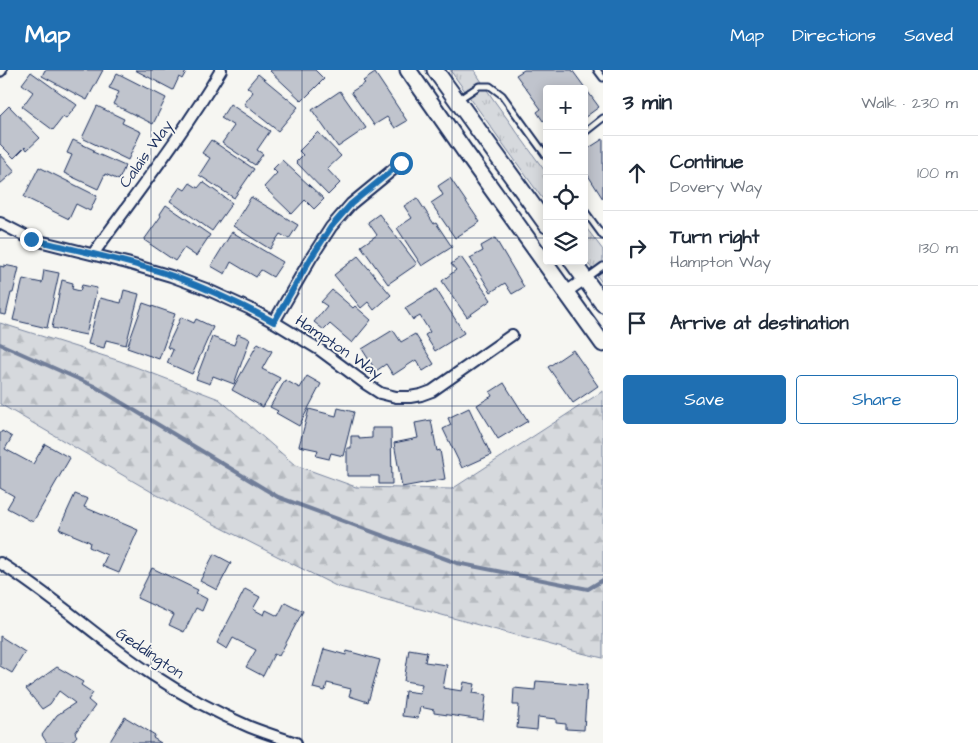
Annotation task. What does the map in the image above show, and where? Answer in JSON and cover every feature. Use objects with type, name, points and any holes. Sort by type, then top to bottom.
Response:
[{"type":"main road","points":[[408,70],[603,344]]},
{"type":"main road","points":[[435,70],[543,220]]},
{"type":"main road","points":[[575,265],[603,304]]},
{"type":"street","name":"Calais Way","points":[[93,254],[182,130],[221,70]]},
{"type":"street","points":[[274,322],[331,227],[351,204],[401,163]]},
{"type":"street","name":"Hampton Way","points":[[0,223],[31,239],[153,270],[197,285],[274,322],[320,350],[380,393],[396,397],[410,397],[432,391],[512,335]]},
{"type":"street","points":[[566,292],[585,279]]},
{"type":"street","name":"Geddington","points":[[0,563],[20,575],[153,676],[200,703],[250,727],[296,743]]},
{"type":"lane","points":[[597,70],[603,78]]},
{"type":"lane","points":[[458,100],[479,86],[490,86],[502,95],[543,151]]},
{"type":"lane","points":[[588,130],[603,118]]},
{"type":"lane","points":[[588,215],[603,236]]},
{"type":"lane","points":[[585,279],[603,266]]},
{"type":"green space","points":[[450,70],[474,70],[543,168],[543,199]]},
{"type":"green space","points":[[588,230],[603,250],[603,284],[588,263]]},
{"type":"green space","points":[[0,323],[120,361],[219,399],[295,465],[356,487],[452,489],[603,391],[603,658],[336,586],[157,495],[0,404]]},
{"type":"building","points":[[45,70],[103,70],[87,100],[42,76]]},
{"type":"building","points":[[135,70],[187,70],[182,79],[179,77],[173,90]]},
{"type":"building","points":[[271,70],[315,70],[324,79],[302,101]]},
{"type":"building","points":[[524,70],[572,70],[583,85],[543,85],[543,121],[537,112],[541,109],[516,75]]},
{"type":"building","points":[[31,72],[77,105],[66,119],[63,117],[53,130],[22,107],[33,92],[22,84]]},
{"type":"building","points":[[117,73],[166,98],[153,124],[113,104],[119,92],[109,88]]},
{"type":"building","points":[[375,73],[407,121],[395,128],[387,117],[374,125],[351,92],[365,83],[363,81]]},
{"type":"building","points":[[258,74],[298,107],[278,131],[244,104],[253,92],[247,87]]},
{"type":"building","points":[[340,91],[366,128],[338,147],[312,110]]},
{"type":"building","points":[[588,92],[599,107],[588,115]]},
{"type":"building","points":[[230,104],[270,131],[257,150],[263,154],[255,165],[222,143],[234,126],[221,118]]},
{"type":"building","points":[[9,106],[40,138],[27,150],[25,147],[14,158],[0,144],[0,115]]},
{"type":"building","points":[[97,106],[124,119],[122,123],[141,132],[128,160],[82,138]]},
{"type":"building","points":[[318,132],[341,156],[327,169],[340,183],[328,195],[296,162],[303,155],[299,151]]},
{"type":"building","points":[[603,139],[603,199],[588,175],[588,148]]},
{"type":"building","points":[[73,140],[94,150],[93,152],[125,166],[119,180],[105,174],[98,189],[64,173],[72,155],[67,153]]},
{"type":"building","points":[[211,140],[254,169],[234,198],[199,175],[210,158],[202,153]]},
{"type":"building","points":[[0,154],[15,171],[0,184]]},
{"type":"building","points":[[282,160],[324,199],[314,209],[305,200],[292,214],[264,187],[277,173],[273,169]]},
{"type":"building","points":[[39,167],[97,196],[90,211],[76,204],[69,219],[24,197]]},
{"type":"building","points":[[450,178],[480,222],[455,238],[431,203],[443,195],[438,186]]},
{"type":"building","points":[[203,182],[232,203],[212,231],[170,201],[180,187],[185,190],[190,183],[198,188]]},
{"type":"building","points":[[251,197],[298,225],[289,239],[280,234],[270,249],[233,226]]},
{"type":"building","points":[[417,198],[452,247],[422,266],[397,228],[412,218],[404,206]]},
{"type":"building","points":[[166,205],[210,235],[196,256],[184,248],[175,261],[144,240],[161,216],[160,214]]},
{"type":"building","points":[[379,214],[417,264],[388,284],[361,246],[377,235],[368,222]]},
{"type":"building","points":[[232,232],[283,262],[273,277],[261,270],[256,277],[231,262],[225,274],[211,266]]},
{"type":"building","points":[[495,238],[524,287],[512,294],[505,283],[491,292],[470,258],[483,251],[481,246]]},
{"type":"building","points":[[358,256],[391,295],[374,310],[368,302],[361,308],[334,275]]},
{"type":"building","points":[[461,257],[491,300],[467,317],[442,281],[456,270],[451,264]]},
{"type":"building","points":[[4,265],[19,268],[6,315],[0,314],[0,266],[4,267]]},
{"type":"building","points":[[44,270],[59,273],[47,328],[13,320],[23,279],[42,283]]},
{"type":"building","points":[[62,280],[73,283],[72,289],[80,291],[82,285],[97,288],[86,335],[52,328]]},
{"type":"building","points":[[436,289],[464,333],[435,351],[425,335],[430,332],[420,316],[413,320],[405,308]]},
{"type":"building","points":[[124,290],[139,294],[126,345],[106,340],[104,348],[88,344],[100,298],[121,303]]},
{"type":"building","points":[[332,290],[371,320],[352,343],[330,324],[324,330],[314,322],[327,306],[321,302]]},
{"type":"building","points":[[143,303],[175,314],[159,359],[127,348]]},
{"type":"building","points":[[181,317],[194,323],[196,319],[213,327],[192,374],[167,363],[173,350],[167,347]]},
{"type":"building","points":[[393,330],[401,342],[415,334],[434,364],[423,371],[416,360],[393,375],[386,364],[376,371],[362,349]]},
{"type":"building","points":[[238,334],[250,339],[234,384],[213,376],[210,384],[196,379],[212,337],[234,345]]},
{"type":"building","points":[[258,343],[272,351],[262,369],[280,378],[263,407],[232,390]]},
{"type":"building","points":[[573,350],[598,386],[573,403],[548,367]]},
{"type":"building","points":[[307,376],[321,384],[299,426],[276,413],[278,411],[270,407],[285,380],[300,388]]},
{"type":"building","points":[[504,383],[528,421],[498,439],[477,405],[492,396],[490,392]]},
{"type":"building","points":[[338,408],[354,412],[343,456],[331,453],[329,459],[316,456],[318,450],[299,446],[309,409],[336,416]]},
{"type":"building","points":[[469,408],[491,455],[462,468],[443,429],[451,425],[448,418]]},
{"type":"building","points":[[431,420],[437,451],[440,450],[445,479],[402,487],[394,443],[418,438],[415,423]]},
{"type":"building","points":[[372,428],[391,428],[392,484],[379,484],[379,476],[347,476],[347,448],[351,448],[351,436],[359,436],[359,439],[372,438]]},
{"type":"building","points":[[2,431],[12,437],[5,449],[33,464],[45,444],[70,458],[33,522],[7,508],[14,496],[0,488],[0,434]]},
{"type":"building","points":[[75,494],[88,499],[84,507],[138,530],[119,573],[102,566],[107,555],[89,547],[90,542],[59,529]]},
{"type":"building","points":[[214,554],[231,563],[217,590],[200,581]]},
{"type":"building","points":[[152,568],[198,590],[196,593],[207,599],[202,611],[196,608],[184,632],[169,625],[174,615],[137,598]]},
{"type":"building","points":[[245,589],[260,597],[253,609],[264,615],[266,610],[278,616],[285,602],[303,611],[279,656],[274,654],[263,676],[246,667],[256,650],[233,638],[227,649],[217,643]]},
{"type":"building","points":[[0,636],[25,652],[12,673],[0,666]]},
{"type":"building","points":[[324,649],[346,655],[347,651],[380,660],[368,702],[349,696],[351,689],[327,683],[325,691],[313,688]]},
{"type":"building","points":[[409,649],[427,652],[425,662],[447,665],[443,688],[462,691],[464,682],[475,684],[473,693],[486,695],[483,720],[434,713],[434,710],[420,707],[418,718],[402,716],[405,691],[420,693],[422,684],[404,681]]},
{"type":"building","points":[[57,667],[83,682],[81,685],[93,693],[88,700],[95,706],[75,733],[77,736],[71,743],[47,743],[42,735],[57,715],[75,703],[59,691],[50,704],[42,709],[26,689]]},
{"type":"building","points":[[536,681],[587,685],[584,730],[566,729],[566,724],[556,723],[556,719],[538,717],[537,730],[517,728],[519,705],[513,705],[514,688],[535,690]]},
{"type":"building","points":[[125,717],[155,735],[153,738],[161,743],[109,743]]},
{"type":"waterway","points":[[0,344],[94,386],[278,497],[457,563],[588,589],[603,580]]},
{"type":"route","points":[[31,239],[171,276],[206,289],[274,322],[331,227],[351,204],[401,163]]}]
